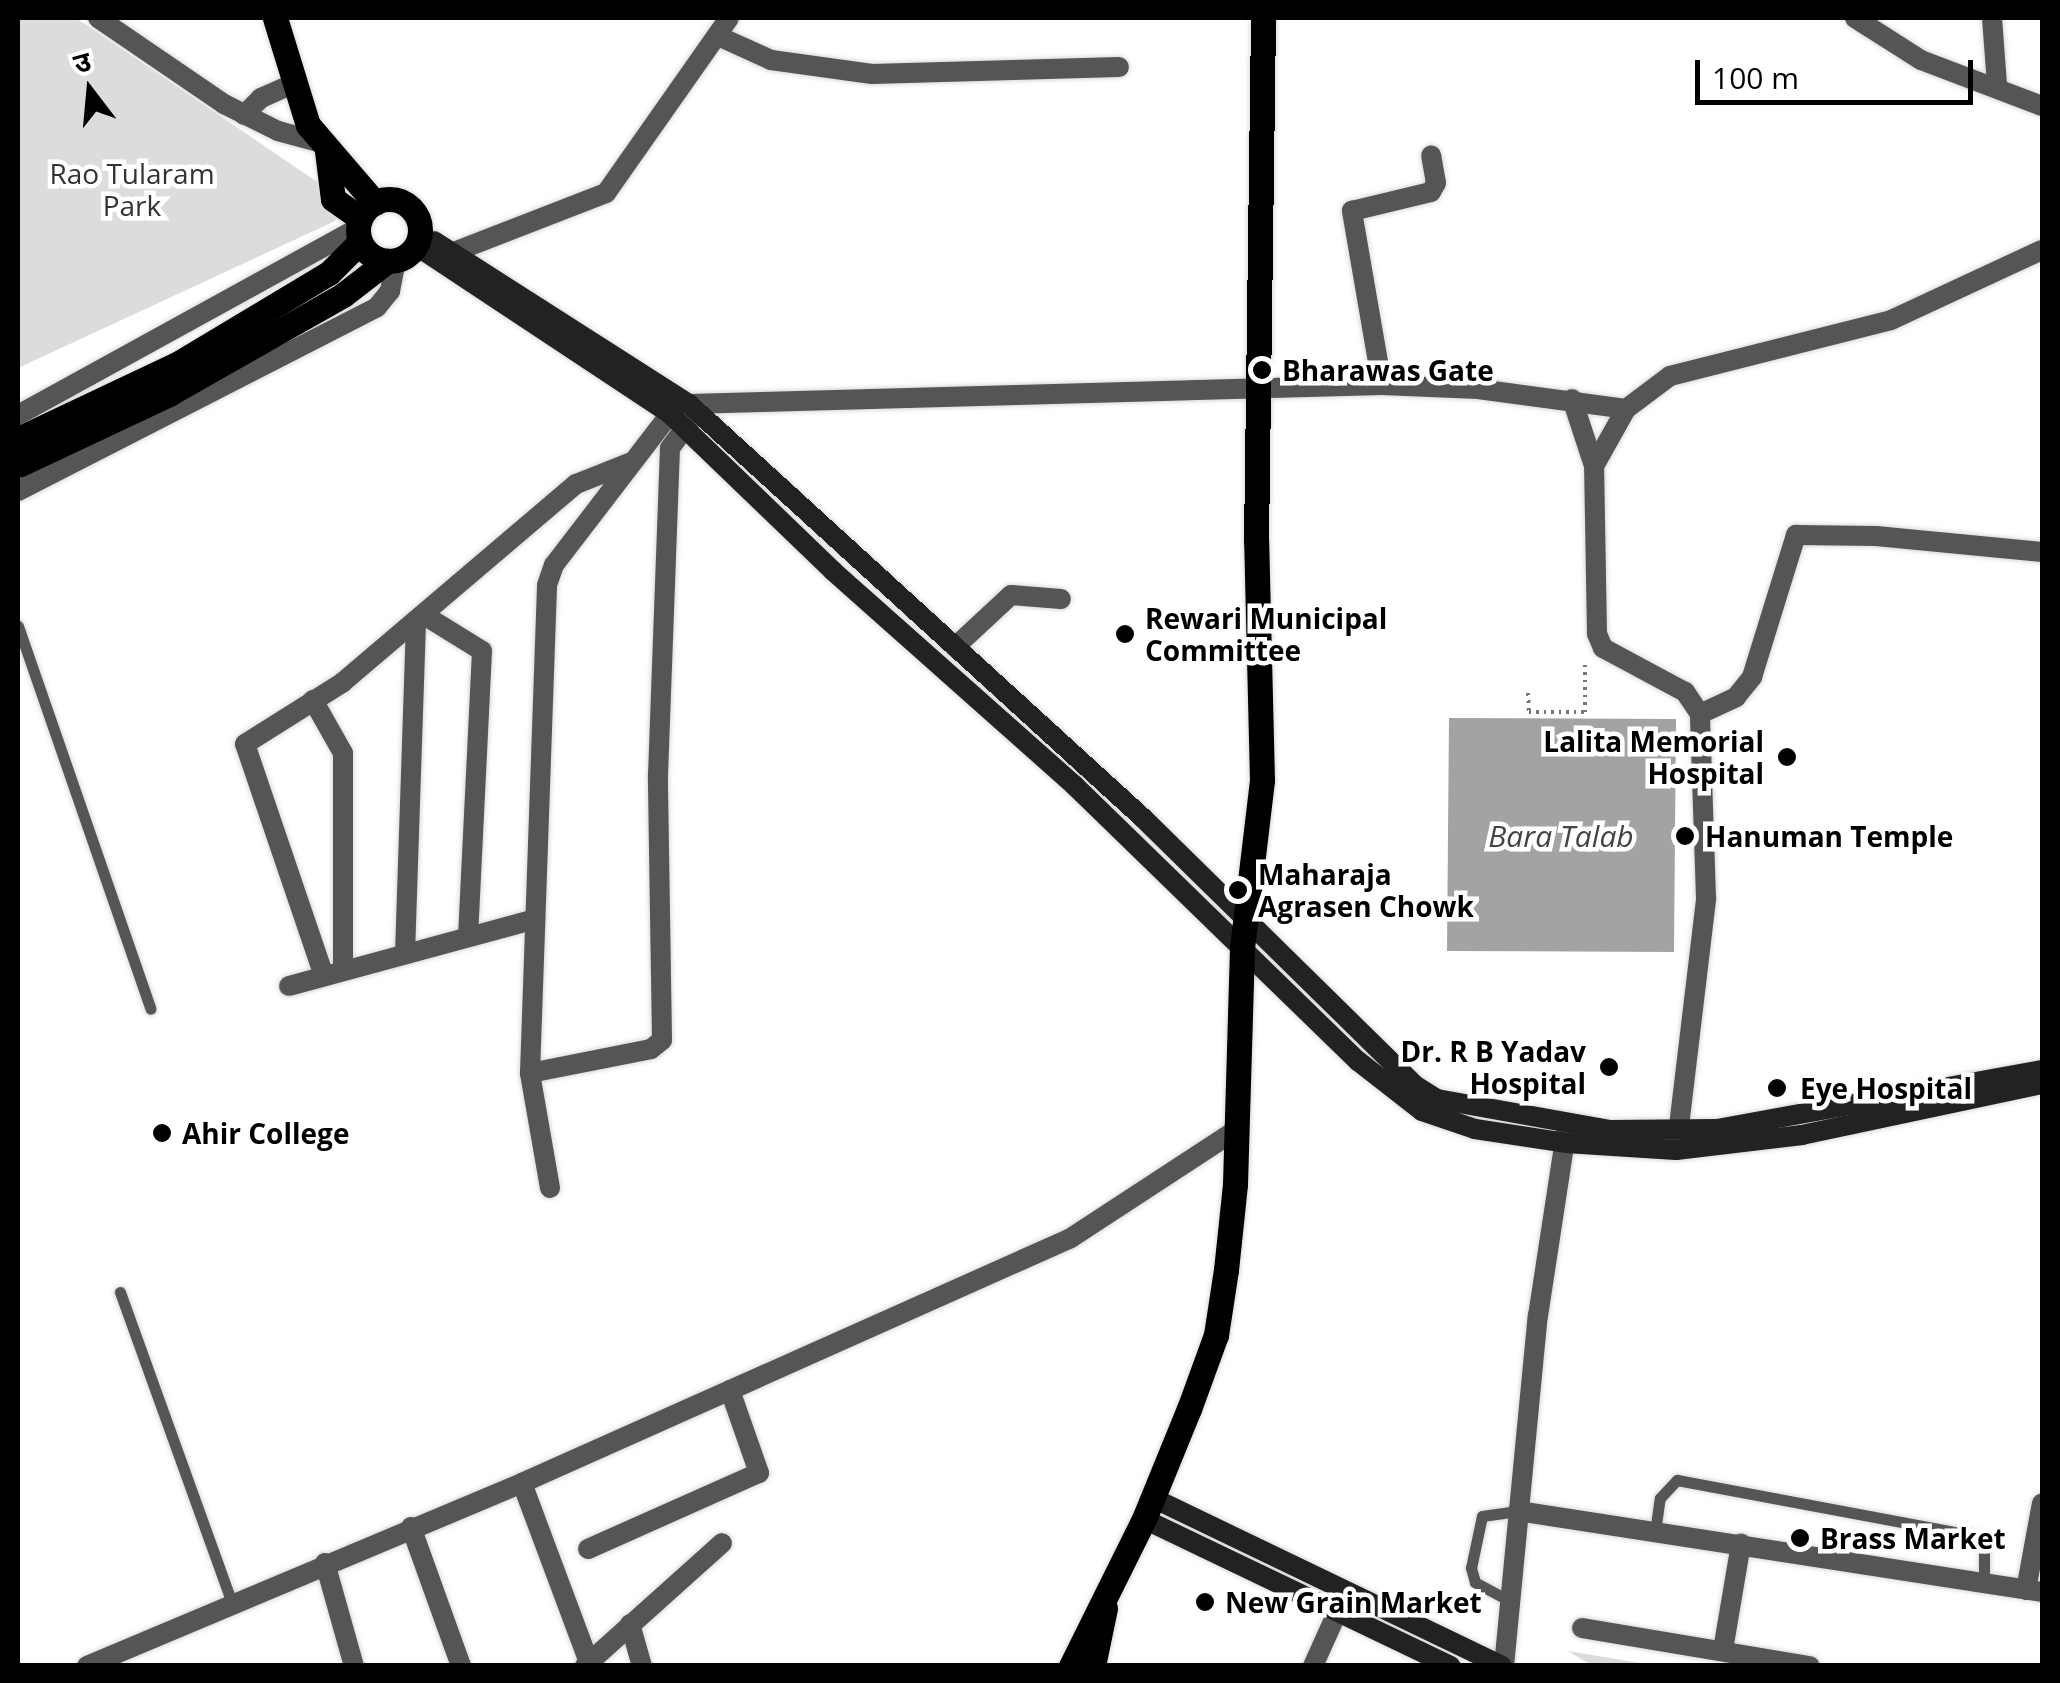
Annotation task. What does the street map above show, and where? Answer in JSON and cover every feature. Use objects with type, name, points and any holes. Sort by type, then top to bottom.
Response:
[{"type":"main road","points":[[275,18],[293,84],[324,147],[333,199],[404,250],[685,414],[1403,1102],[1459,1124],[1677,1140],[1802,1135],[2042,1084]]},
{"type":"main road","points":[[1071,1666],[1148,1508],[1216,1335],[1236,1130],[1242,948],[1262,780],[1256,387],[1263,18]]},
{"type":"main road","points":[[18,465],[169,394],[308,300],[363,222],[394,200],[410,208],[404,250]]},
{"type":"main road","points":[[18,438],[179,363],[404,250],[454,252],[685,414],[955,647],[1246,918],[1416,1086],[1451,1104],[1566,1134]]},
{"type":"main road","points":[[1677,1140],[2042,1070]]},
{"type":"main road","points":[[1148,1508],[1342,1601],[1503,1666]]},
{"type":"main road","points":[[1092,1666],[1106,1598]]},
{"type":"main road","points":[[1342,1601],[1450,1666]]},
{"type":"street","points":[[98,18],[244,115],[324,147]]},
{"type":"street","points":[[1855,18],[1921,60],[1997,84],[2042,106]]},
{"type":"street","points":[[1992,18],[1997,84]]},
{"type":"street","points":[[454,252],[601,198],[724,27],[770,60],[872,74],[1119,68]]},
{"type":"street","points":[[244,115],[261,98],[293,84]]},
{"type":"street","points":[[1382,385],[1352,211],[1431,192],[1436,184],[1431,155]]},
{"type":"street","points":[[18,415],[363,222]]},
{"type":"street","points":[[18,491],[377,308],[390,291],[404,250]]},
{"type":"street","points":[[1594,466],[1626,409],[1670,376],[1891,320],[2042,250]]},
{"type":"street","points":[[550,1188],[530,1073],[548,576],[629,463],[685,414],[1256,387],[1382,385],[1572,399],[1626,409]]},
{"type":"street","points":[[1572,399],[1594,466],[1596,634],[1603,648],[1685,692],[1700,714],[1707,882],[1677,1140]]},
{"type":"street","points":[[530,1073],[650,1048],[662,1040],[659,736],[670,448],[685,414]]},
{"type":"street","points":[[333,973],[244,744],[313,700],[420,619],[576,484],[629,463]]},
{"type":"street","points":[[1700,714],[1746,687],[1796,536],[1876,536],[2042,552]]},
{"type":"street","points":[[955,647],[1011,595],[1061,599]]},
{"type":"street","points":[[420,619],[482,651],[468,934]]},
{"type":"street","points":[[405,954],[420,619]]},
{"type":"street","points":[[1586,662],[1603,648]]},
{"type":"street","points":[[313,700],[344,753],[333,973]]},
{"type":"street","points":[[289,986],[468,934],[535,919]]},
{"type":"street","points":[[87,1666],[522,1483],[1071,1238],[1236,1130]]},
{"type":"street","points":[[1503,1666],[1538,1316],[1566,1134]]},
{"type":"street","points":[[588,1549],[760,1472],[730,1390]]},
{"type":"street","points":[[522,1483],[587,1664],[722,1542]]},
{"type":"street","points":[[1518,1511],[2034,1591],[2042,1503]]},
{"type":"street","points":[[411,1527],[461,1666]]},
{"type":"street","points":[[1723,1650],[1742,1544]]},
{"type":"street","points":[[325,1563],[354,1666]]},
{"type":"street","points":[[1313,1666],[1342,1601]]},
{"type":"street","points":[[630,1624],[642,1666]]},
{"type":"street","points":[[1582,1628],[1810,1666]]},
{"type":"lane","points":[[18,626],[151,1009]]},
{"type":"lane","points":[[120,1292],[232,1603]]},
{"type":"lane","points":[[1655,1532],[1660,1498],[1678,1480],[1968,1533],[1983,1541],[1984,1583]]},
{"type":"lane","points":[[1510,1602],[1475,1582],[1472,1568],[1482,1516],[1492,1510],[1518,1511]]},
{"type":"path","points":[[1528,694],[1529,712],[1585,712],[1586,662]]},
{"type":"green space","name":"Rao Tularam Park","points":[[18,18],[76,18],[354,207],[333,222],[18,368]]},
{"type":"green space","points":[[1568,1651],[1652,1665],[1591,1665]]},
{"type":"water","name":"Bara Talab","points":[[1449,718],[1676,719],[1674,952],[1447,951]]},
{"type":"place","name":"Bharawas Gate","points":[[1262,370]]},
{"type":"place","name":"Rewari Municipal Committee","points":[[1125,634]]},
{"type":"place","name":"Lalita Memorial Hospital","points":[[1787,757]]},
{"type":"place","name":"Hanuman Temple","points":[[1685,836]]},
{"type":"place","name":"Maharaja Agrasen Chowk","points":[[1238,890]]},
{"type":"place","name":"Dr. R B Yadav Hospital","points":[[1609,1067]]},
{"type":"place","name":"Eye Hospital","points":[[1777,1088]]},
{"type":"place","name":"Ahir College","points":[[162,1133]]},
{"type":"place","name":"Brass Market","points":[[1800,1538]]},
{"type":"place","name":"New Grain Market","points":[[1205,1602]]}]
